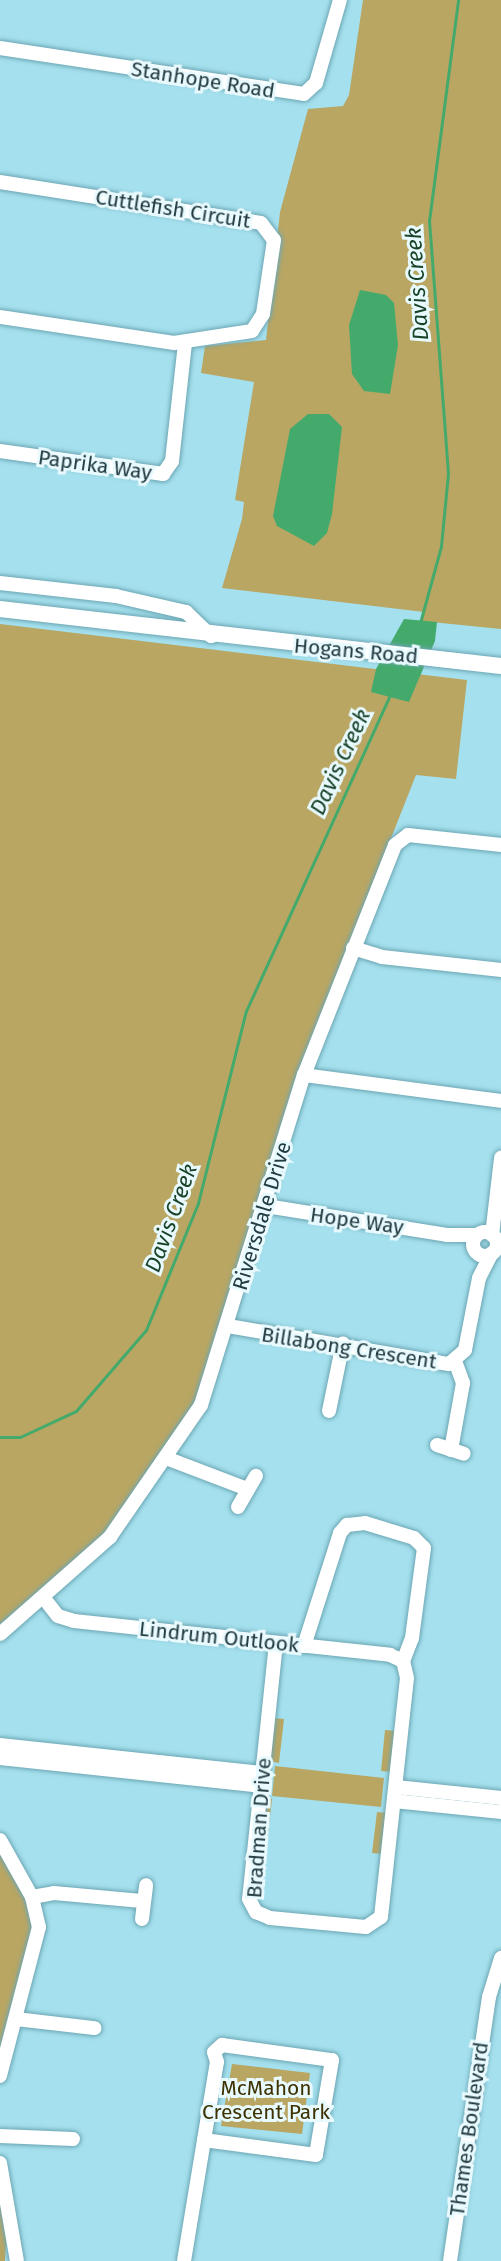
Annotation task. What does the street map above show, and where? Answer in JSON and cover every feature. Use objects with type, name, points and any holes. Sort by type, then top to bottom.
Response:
[{"type":"street","name":"Stanhope Road","points":[[0,48],[303,94],[316,83],[340,0]]},
{"type":"street","name":"Cuttlefish Circuit","points":[[0,182],[269,227],[274,240],[261,323],[244,334],[185,343],[0,317]]},
{"type":"street","name":"Paprika Way","points":[[0,451],[163,474],[172,461],[185,343]]},
{"type":"street","points":[[0,583],[116,596],[186,612],[211,636]]},
{"type":"street","name":"Hogans Road","points":[[0,609],[211,636],[501,666]]},
{"type":"street","name":"Riversdale Drive","points":[[0,1634],[110,1537],[166,1458],[204,1398],[266,1206],[304,1075],[353,948],[401,838],[501,845]]},
{"type":"street","points":[[353,948],[372,956],[501,970]]},
{"type":"street","points":[[304,1075],[501,1101]]},
{"type":"street","name":"Billabong Crescent","points":[[228,1326],[344,1343],[445,1364],[455,1361],[465,1350],[488,1244],[491,1211],[501,1158]]},
{"type":"street","name":"Hope Way","points":[[266,1206],[488,1244]]},
{"type":"street","points":[[330,1411],[344,1343]]},
{"type":"street","points":[[437,1445],[458,1452],[463,1383],[455,1361]]},
{"type":"street","points":[[166,1458],[247,1488]]},
{"type":"street","points":[[238,1507],[255,1476]]},
{"type":"street","points":[[304,1646],[340,1533],[347,1525],[365,1523],[414,1538],[424,1548],[412,1638],[403,1662]]},
{"type":"street","name":"Lindrum Outlook","points":[[43,1598],[67,1620],[390,1655],[403,1662]]},
{"type":"street","name":"Bradman Drive","points":[[276,1643],[249,1899],[256,1912],[270,1918],[361,1927],[376,1923],[382,1912],[407,1678],[403,1662]]},
{"type":"street","points":[[0,1745],[59,1758]]},
{"type":"street","points":[[0,1758],[59,1758],[262,1779]]},
{"type":"street","points":[[395,1794],[501,1798]]},
{"type":"street","points":[[395,1794],[501,1812]]},
{"type":"street","points":[[0,1840],[32,1897],[38,1943],[0,2076]]},
{"type":"street","points":[[142,1919],[142,1901],[146,1885]]},
{"type":"street","points":[[32,1897],[54,1893],[142,1901]]},
{"type":"street","name":"Thames Boulevard","points":[[451,2259],[489,1997],[500,1964]]},
{"type":"street","points":[[16,2019],[94,2028]]},
{"type":"street","points":[[184,2261],[217,2047],[332,2060],[316,2155],[204,2140]]},
{"type":"street","points":[[0,2136],[73,2139]]},
{"type":"street","points":[[0,2163],[14,2231],[17,2261]]},
{"type":"street","points":[[9,2261],[14,2231]]},
{"type":"green space","points":[[363,0],[501,0],[501,629],[421,621],[424,612],[222,588],[242,519],[244,502],[235,500],[254,382],[201,373],[205,346],[266,340],[280,212],[308,109],[343,106],[349,95]]},
{"type":"green space","points":[[0,624],[467,680],[456,779],[416,775],[304,1058],[196,1401],[115,1522],[82,1556],[0,1624]]},
{"type":"green space","points":[[274,1718],[284,1719],[279,1763],[269,1761]]},
{"type":"green space","points":[[385,1730],[396,1731],[392,1772],[381,1771]]},
{"type":"green space","points":[[275,1766],[384,1778],[381,1807],[272,1796]]},
{"type":"green space","points":[[265,1798],[272,1799],[267,1842],[261,1841]]},
{"type":"green space","points":[[377,1812],[387,1813],[383,1854],[372,1853]]},
{"type":"green space","points":[[0,1851],[29,1906],[33,1932],[0,2052]]},
{"type":"green space","name":"McMahon Crescent Park","points":[[232,2064],[310,2073],[302,2134],[221,2126]]},
{"type":"green space","points":[[0,2194],[7,2229],[5,2261],[0,2261]]},
{"type":"shaded area","points":[[360,290],[386,295],[394,303],[398,345],[390,394],[364,391],[352,374],[349,325]]},
{"type":"shaded area","points":[[308,414],[329,414],[342,427],[332,514],[327,533],[314,546],[277,526],[273,516],[290,429]]},
{"type":"shaded area","points":[[404,619],[437,622],[435,641],[409,702],[371,692],[376,669]]},
{"type":"waterway","name":"Davis Creek","points":[[420,623],[441,546],[448,473],[429,221],[458,0]]},
{"type":"waterway","name":"Davis Creek","points":[[0,1437],[20,1437],[76,1411],[146,1330],[198,1203],[246,1011],[390,695]]}]
